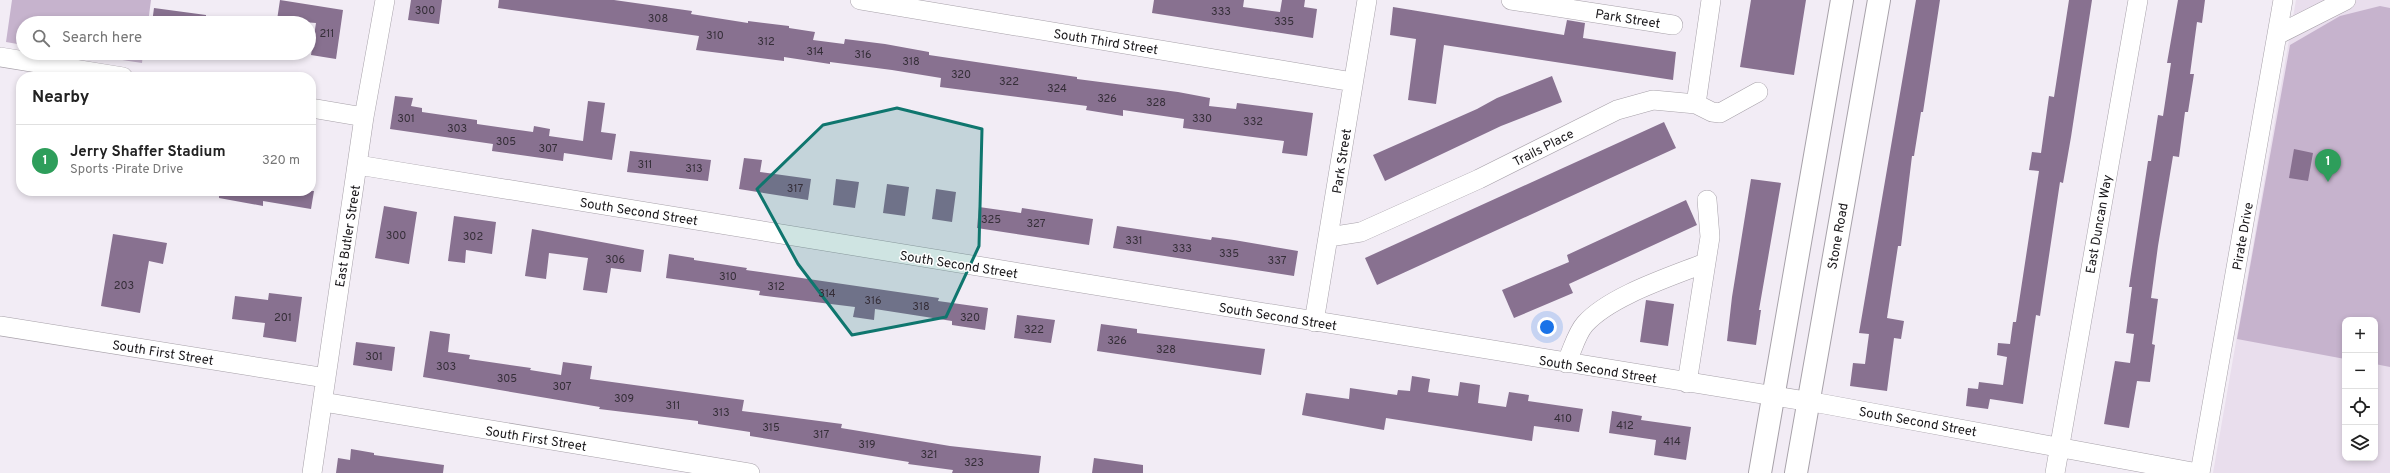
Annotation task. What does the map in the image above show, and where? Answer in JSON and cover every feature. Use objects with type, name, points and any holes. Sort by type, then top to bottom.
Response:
[{"type":"main road","points":[[1760,473],[1842,0]]},
{"type":"main road","name":"Stone Road","points":[[1796,473],[1879,0]]},
{"type":"street","name":"East Butler Street","points":[[312,473],[364,117],[385,0]]},
{"type":"street","name":"South Third Street","points":[[860,0],[1353,82]]},
{"type":"street","name":"Park Street","points":[[1314,322],[1367,0]]},
{"type":"street","name":"Park Street","points":[[1511,0],[1673,25]]},
{"type":"street","points":[[1696,104],[1711,0]]},
{"type":"street","name":"East Duncan Way","points":[[2055,473],[2138,0]]},
{"type":"street","name":"Pirate Drive","points":[[2199,473],[2283,0]]},
{"type":"street","points":[[2277,34],[2346,0]]},
{"type":"street","points":[[0,57],[16,60]]},
{"type":"street","points":[[18,60],[92,72]]},
{"type":"street","name":"Trails Place","points":[[1329,237],[1361,232],[1479,179],[1617,110],[1653,100],[1696,104],[1712,112],[1720,113],[1758,92]]},
{"type":"street","points":[[316,109],[364,117]]},
{"type":"street","name":"South Second Street","points":[[358,165],[1566,364],[1774,396],[2199,473]]},
{"type":"street","points":[[1687,383],[1710,237],[1708,200]]},
{"type":"street","points":[[1566,364],[1584,325],[1601,310],[1639,290],[1705,263]]},
{"type":"street","name":"South First Street","points":[[0,326],[326,378]]},
{"type":"street","name":"South First Street","points":[[322,402],[750,473]]},
{"type":"highlighted area","points":[[897,108],[982,129],[979,246],[946,317],[852,335],[798,264],[757,189],[823,125]]},
{"type":"shaded area","points":[[12,0],[151,0],[149,16],[16,16],[16,44],[6,42]]},
{"type":"shaded area","points":[[2296,0],[2390,0],[2390,473],[2213,473]]},
{"type":"shaded area","points":[[2380,6],[2390,8],[2390,367],[2378,365],[2378,317],[2342,317],[2342,358],[2237,339],[2290,45],[2340,16]]},
{"type":"shaded area","points":[[122,60],[142,60],[142,63]]},
{"type":"building","points":[[280,0],[343,10],[336,59],[316,56],[316,16],[278,16]]},
{"type":"building","points":[[411,0],[442,0],[439,24],[408,20]]},
{"type":"building","points":[[499,0],[614,0],[692,11],[691,14],[748,23],[748,21],[789,26],[789,28],[815,32],[813,40],[844,44],[845,39],[885,44],[929,52],[929,55],[1077,77],[1077,79],[1178,92],[1210,98],[1209,106],[1236,109],[1237,103],[1313,113],[1307,156],[1282,153],[1284,141],[1183,128],[1184,119],[1123,110],[1123,116],[1086,110],[1087,106],[940,87],[941,78],[892,70],[830,62],[830,64],[784,57],[784,61],[696,50],[699,36],[498,8]]},
{"type":"building","points":[[1154,0],[1244,0],[1243,7],[1280,12],[1282,0],[1305,0],[1304,7],[1317,9],[1313,38],[1152,13]]},
{"type":"building","points":[[1751,0],[1806,0],[1794,75],[1740,67]]},
{"type":"building","points":[[1916,0],[1940,0],[1923,112],[1921,112],[1914,156],[1912,156],[1901,246],[1898,246],[1887,318],[1904,321],[1901,339],[1894,338],[1887,391],[1850,386],[1853,363],[1865,364],[1869,334],[1859,333]]},
{"type":"building","points":[[2069,0],[2092,0],[2071,137],[2063,183],[2060,182],[2040,316],[2036,315],[2023,404],[1990,399],[1988,409],[1966,406],[1968,388],[1978,389],[1979,382],[2003,385],[2007,357],[1997,355],[1998,343],[2010,344],[2013,322],[2016,322],[2039,171],[2029,170],[2032,152],[2041,153],[2049,96],[2054,97]]},
{"type":"building","points":[[2178,0],[2205,0],[2202,23],[2197,22],[2190,74],[2194,74],[2188,112],[2185,112],[2179,157],[2173,156],[2158,246],[2151,298],[2158,299],[2152,344],[2155,345],[2150,382],[2137,381],[2129,428],[2104,424],[2115,361],[2130,363],[2134,334],[2126,333],[2132,287],[2129,287],[2148,161],[2151,161],[2158,115],[2163,116],[2171,63],[2167,63]]},
{"type":"building","points":[[1393,7],[1564,35],[1567,20],[1585,23],[1583,38],[1676,52],[1673,80],[1444,45],[1436,104],[1408,100],[1416,39],[1390,35]]},
{"type":"building","points":[[154,8],[206,15],[206,16],[153,16]]},
{"type":"building","points":[[1552,76],[1562,102],[1501,126],[1385,181],[1373,155],[1477,109],[1497,98]]},
{"type":"building","points":[[395,96],[413,98],[411,106],[422,108],[422,112],[477,120],[477,124],[533,132],[534,126],[550,129],[549,136],[583,141],[588,101],[605,103],[601,132],[616,134],[612,160],[564,153],[563,161],[492,151],[493,144],[390,129]]},
{"type":"building","points":[[1664,122],[1676,148],[1377,285],[1365,258]]},
{"type":"building","points":[[2294,149],[2313,153],[2308,181],[2289,178]]},
{"type":"building","points":[[630,151],[711,160],[708,181],[627,172]]},
{"type":"building","points":[[744,158],[762,160],[760,172],[811,179],[808,200],[739,189]]},
{"type":"building","points":[[836,179],[859,182],[855,208],[833,205]]},
{"type":"building","points":[[1751,179],[1781,183],[1759,310],[1761,310],[1756,345],[1727,341],[1732,297]]},
{"type":"building","points":[[887,184],[909,187],[905,216],[883,213]]},
{"type":"building","points":[[936,189],[956,192],[952,222],[932,219]]},
{"type":"building","points":[[219,196],[313,196],[311,209],[263,201],[263,206],[219,198]]},
{"type":"building","points":[[1686,200],[1697,225],[1569,284],[1573,293],[1514,318],[1502,290],[1569,262],[1567,255]]},
{"type":"building","points":[[384,206],[417,212],[409,264],[375,258]]},
{"type":"building","points":[[979,207],[1021,213],[1022,208],[1093,219],[1089,245],[977,228]]},
{"type":"building","points":[[454,216],[496,222],[492,254],[466,250],[465,263],[448,261]]},
{"type":"building","points":[[1117,226],[1211,240],[1212,237],[1234,240],[1298,251],[1294,276],[1113,248]]},
{"type":"building","points":[[532,229],[644,250],[641,272],[611,268],[607,293],[583,290],[588,258],[549,253],[546,279],[525,276]]},
{"type":"building","points":[[113,234],[167,243],[163,264],[149,261],[140,313],[101,306]]},
{"type":"building","points":[[669,254],[694,258],[694,260],[747,268],[746,270],[939,298],[938,301],[988,308],[985,330],[952,325],[952,321],[875,309],[874,320],[853,317],[855,307],[759,295],[760,291],[666,278]]},
{"type":"building","points":[[269,293],[302,297],[296,342],[263,337],[265,323],[232,319],[235,296],[268,300]]},
{"type":"building","points":[[1646,300],[1674,304],[1668,346],[1640,342]]},
{"type":"building","points":[[1017,315],[1055,320],[1051,343],[1014,338]]},
{"type":"building","points":[[1101,324],[1137,329],[1137,333],[1265,349],[1261,375],[1097,351]]},
{"type":"building","points":[[430,331],[450,334],[448,352],[470,355],[469,359],[531,368],[530,370],[561,375],[563,362],[592,366],[590,379],[744,400],[742,411],[842,424],[841,428],[950,446],[1041,456],[1039,473],[952,473],[953,470],[908,464],[909,462],[750,436],[750,432],[698,424],[698,421],[599,409],[600,407],[423,377]]},
{"type":"building","points":[[356,342],[395,347],[392,371],[353,365]]},
{"type":"building","points":[[1412,376],[1430,379],[1428,392],[1458,396],[1460,382],[1480,385],[1478,403],[1506,407],[1509,392],[1529,395],[1528,401],[1583,409],[1579,432],[1534,426],[1532,441],[1386,418],[1384,430],[1302,415],[1306,393],[1349,399],[1350,388],[1397,395],[1398,390],[1410,391]]},
{"type":"building","points":[[1612,411],[1642,416],[1641,420],[1691,427],[1686,460],[1654,455],[1656,440],[1609,433]]},
{"type":"building","points":[[351,449],[374,453],[374,455],[444,465],[443,473],[336,473],[338,458],[350,460]]},
{"type":"building","points":[[1094,458],[1143,465],[1143,473],[1092,473]]},
{"type":"place","name":"Jerry Shaffer Stadium","points":[[2328,182]]}]
